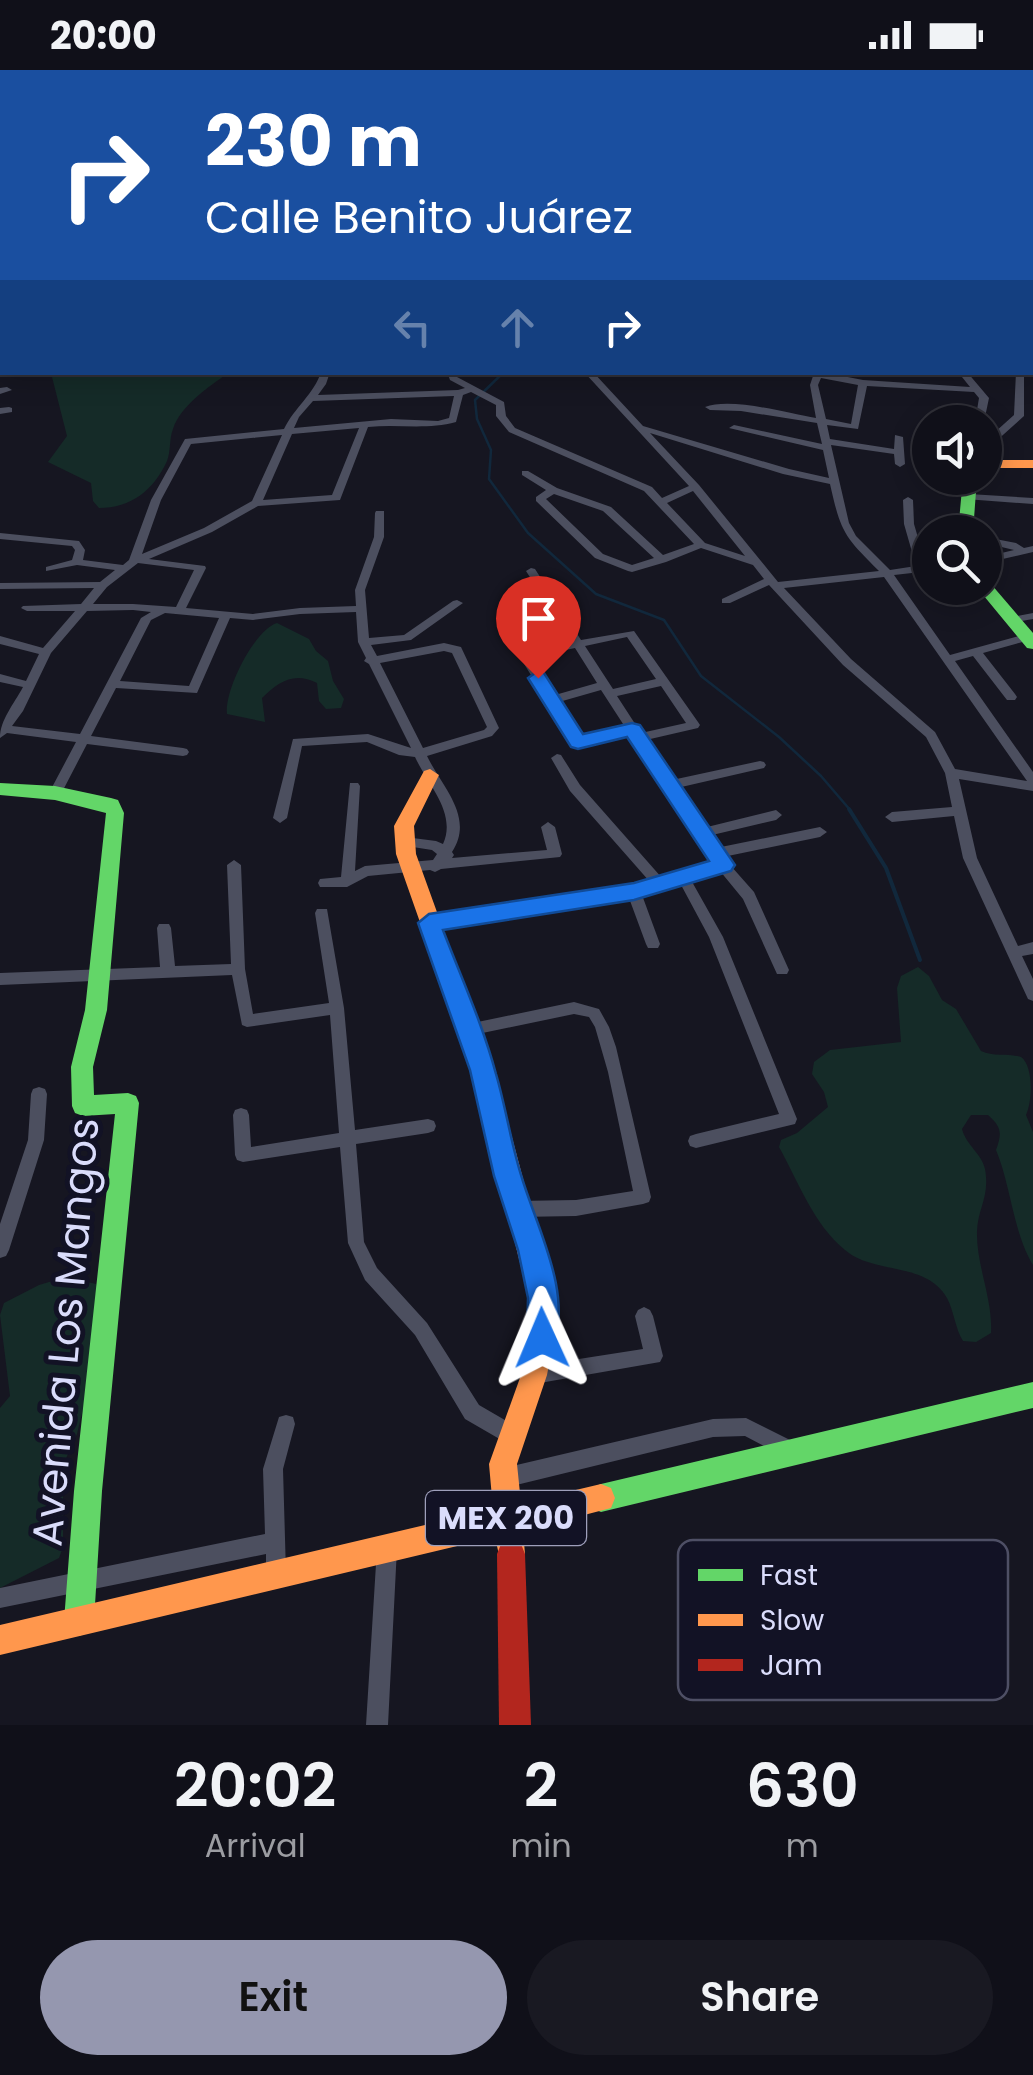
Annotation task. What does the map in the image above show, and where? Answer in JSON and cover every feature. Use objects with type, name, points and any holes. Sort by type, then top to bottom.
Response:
[{"type":"street","points":[[256,504],[295,416],[324,375]]},
{"type":"street","points":[[455,375],[501,404],[504,422],[512,430],[564,456],[626,477],[661,502],[701,545],[758,563]]},
{"type":"street","points":[[591,375],[694,487],[773,583],[864,679],[931,735],[951,773],[970,858],[1033,995]]},
{"type":"street","points":[[978,390],[863,383],[818,375],[814,385],[844,523],[852,537],[887,573],[1033,784]]},
{"type":"street","points":[[965,375],[978,390],[983,405]]},
{"type":"street","points":[[1018,414],[1020,375]]},
{"type":"street","points":[[710,407],[740,408],[855,427],[863,383]]},
{"type":"street","points":[[310,398],[459,393],[472,388]]},
{"type":"street","points":[[129,564],[183,444],[291,430],[450,422],[459,393]]},
{"type":"street","points":[[1002,435],[1018,414],[1033,406]]},
{"type":"street","points":[[1018,414],[1033,419]]},
{"type":"street","points":[[183,752],[3,730],[46,652],[103,585],[129,564],[222,524],[256,504],[336,498],[364,426]]},
{"type":"street","points":[[640,428],[694,440],[778,471],[836,482]]},
{"type":"street","points":[[734,428],[899,458],[898,437]]},
{"type":"street","points":[[1002,456],[1033,464]]},
{"type":"street","points":[[525,473],[553,490],[607,509],[662,560]]},
{"type":"street","points":[[661,502],[694,487]]},
{"type":"street","points":[[553,490],[540,498],[599,556],[632,569],[701,545]]},
{"type":"street","points":[[1002,494],[1033,501]]},
{"type":"street","points":[[908,500],[912,532]]},
{"type":"street","points":[[380,513],[379,536],[363,577],[360,609],[364,642],[370,661],[453,812],[456,826],[446,854],[424,869]]},
{"type":"street","points":[[0,536],[75,543],[80,550],[77,562]]},
{"type":"street","points":[[1002,543],[1028,550]]},
{"type":"street","points":[[1002,556],[1028,550]]},
{"type":"street","points":[[50,570],[77,562],[201,568],[178,612]]},
{"type":"street","points":[[726,601],[773,583],[912,570]]},
{"type":"street","points":[[531,571],[700,833],[749,896],[782,970]]},
{"type":"street","points":[[0,586],[103,585]]},
{"type":"street","points":[[364,642],[406,638],[458,603]]},
{"type":"street","points":[[949,660],[1029,641],[999,605]]},
{"type":"street","points":[[28,608],[132,607],[252,617],[300,610],[360,609]]},
{"type":"street","points":[[132,607],[147,618]]},
{"type":"street","points":[[55,793],[147,618],[161,611]]},
{"type":"street","points":[[114,684],[193,690],[226,616]]},
{"type":"street","points":[[1011,620],[1033,616]]},
{"type":"street","points":[[503,620],[524,655],[551,700],[578,742],[694,725],[632,636],[524,655]]},
{"type":"street","points":[[0,640],[46,652]]},
{"type":"street","points":[[280,818],[295,751],[381,742],[404,752],[421,753],[488,733],[493,728],[457,650],[444,647],[370,661]]},
{"type":"street","points":[[977,654],[1011,696]]},
{"type":"street","points":[[0,678],[28,685]]},
{"type":"street","points":[[551,700],[662,682]]},
{"type":"street","points":[[557,758],[576,788],[659,884]]},
{"type":"street","points":[[669,785],[760,765]]},
{"type":"street","points":[[951,773],[1033,784]]},
{"type":"street","points":[[430,775],[404,826],[405,842],[424,869],[429,923],[483,1070],[542,1298],[542,1338],[534,1375],[510,1434],[503,1464],[514,1590],[515,1725]]},
{"type":"street","points":[[347,882],[354,786]]},
{"type":"street","name":"Avenida Los Mangos","points":[[0,789],[55,793],[111,805],[114,813],[96,1010],[82,1067],[83,1106],[128,1103],[124,1180],[92,1432],[79,1621]]},
{"type":"street","points":[[892,817],[962,811]]},
{"type":"street","points":[[700,833],[776,815]]},
{"type":"street","points":[[325,883],[347,882],[365,871],[424,869],[554,854],[548,827]]},
{"type":"street","points":[[429,923],[634,892],[683,877],[718,859],[820,832]]},
{"type":"street","points":[[405,842],[436,846],[446,854]]},
{"type":"street","points":[[234,866],[238,969],[247,1021],[337,1008]]},
{"type":"street","points":[[683,877],[716,937],[789,1119],[696,1140]]},
{"type":"street","points":[[634,892],[653,944]]},
{"type":"street","points":[[322,914],[337,1008],[356,1243],[371,1274],[421,1329],[472,1412],[510,1434]]},
{"type":"street","points":[[164,928],[168,971]]},
{"type":"street","points":[[1012,953],[1033,948]]},
{"type":"street","points":[[0,979],[238,969]]},
{"type":"street","points":[[468,1030],[574,1008],[596,1015],[643,1197],[576,1208],[518,1209]]},
{"type":"street","points":[[0,1250],[36,1140],[39,1094]]},
{"type":"street","points":[[241,1115],[244,1155],[428,1126]]},
{"type":"street","points":[[534,1375],[654,1356],[644,1316]]},
{"type":"street","name":"MEX 200","points":[[0,1640],[1023,1398]]},
{"type":"street","points":[[276,1574],[273,1469],[286,1424]]},
{"type":"street","points":[[504,1478],[712,1428],[746,1427],[792,1451]]},
{"type":"street","points":[[0,1598],[275,1542]]},
{"type":"street","points":[[377,1725],[387,1548]]},
{"type":"green space","points":[[52,375],[225,375],[182,412],[172,433],[167,461],[155,481],[121,505],[99,508],[93,501],[91,483],[48,462],[67,436]]},
{"type":"green space","points":[[277,623],[309,639],[328,661],[333,681],[344,699],[341,708],[326,709],[319,701],[317,683],[294,678],[280,683],[262,698],[265,722],[227,714],[230,691],[242,663],[259,637]]},
{"type":"green space","points":[[918,967],[929,976],[942,1000],[956,1009],[981,1051],[1021,1057],[1030,1075],[1026,1115],[1033,1132],[1033,1265],[1021,1238],[996,1150],[1000,1135],[996,1123],[988,1115],[971,1115],[962,1129],[983,1164],[986,1179],[977,1244],[991,1333],[976,1342],[963,1341],[947,1298],[938,1286],[913,1273],[857,1258],[834,1240],[779,1147],[781,1140],[797,1133],[828,1107],[812,1074],[814,1062],[830,1050],[901,1042],[897,988],[901,976]]},
{"type":"green space","points":[[66,1277],[96,1284],[102,1299],[98,1346],[77,1434],[63,1465],[63,1547],[59,1558],[0,1588],[0,1408],[10,1396],[0,1315],[4,1303],[39,1285]]},
{"type":"waterway","points":[[501,375],[475,400],[477,419],[491,450],[489,479],[528,533],[596,594],[664,620],[701,676],[779,737],[851,811]]},
{"type":"waterway","points":[[849,809],[886,868],[920,960]]},
{"type":"traffic: fast","points":[[967,515],[969,495]]},
{"type":"traffic: fast","points":[[1000,605],[1033,644]]},
{"type":"traffic: fast","points":[[0,789],[55,793],[111,805],[115,813],[96,1010],[82,1067],[83,1106],[128,1103],[88,1491],[79,1621]]},
{"type":"traffic: fast","points":[[601,1498],[1033,1395]]},
{"type":"traffic: slow","points":[[1002,464],[1033,464]]},
{"type":"traffic: slow","points":[[430,775],[404,826],[406,854],[483,1070],[542,1299],[541,1338],[534,1375],[503,1464],[511,1554]]},
{"type":"traffic: slow","points":[[0,1640],[601,1498]]},
{"type":"traffic: jam","points":[[511,1554],[515,1725]]},
{"type":"route","points":[[538,678],[578,742],[632,730],[724,865],[634,892],[429,923],[483,1070],[508,1176],[532,1250],[542,1298],[542,1338]]}]
